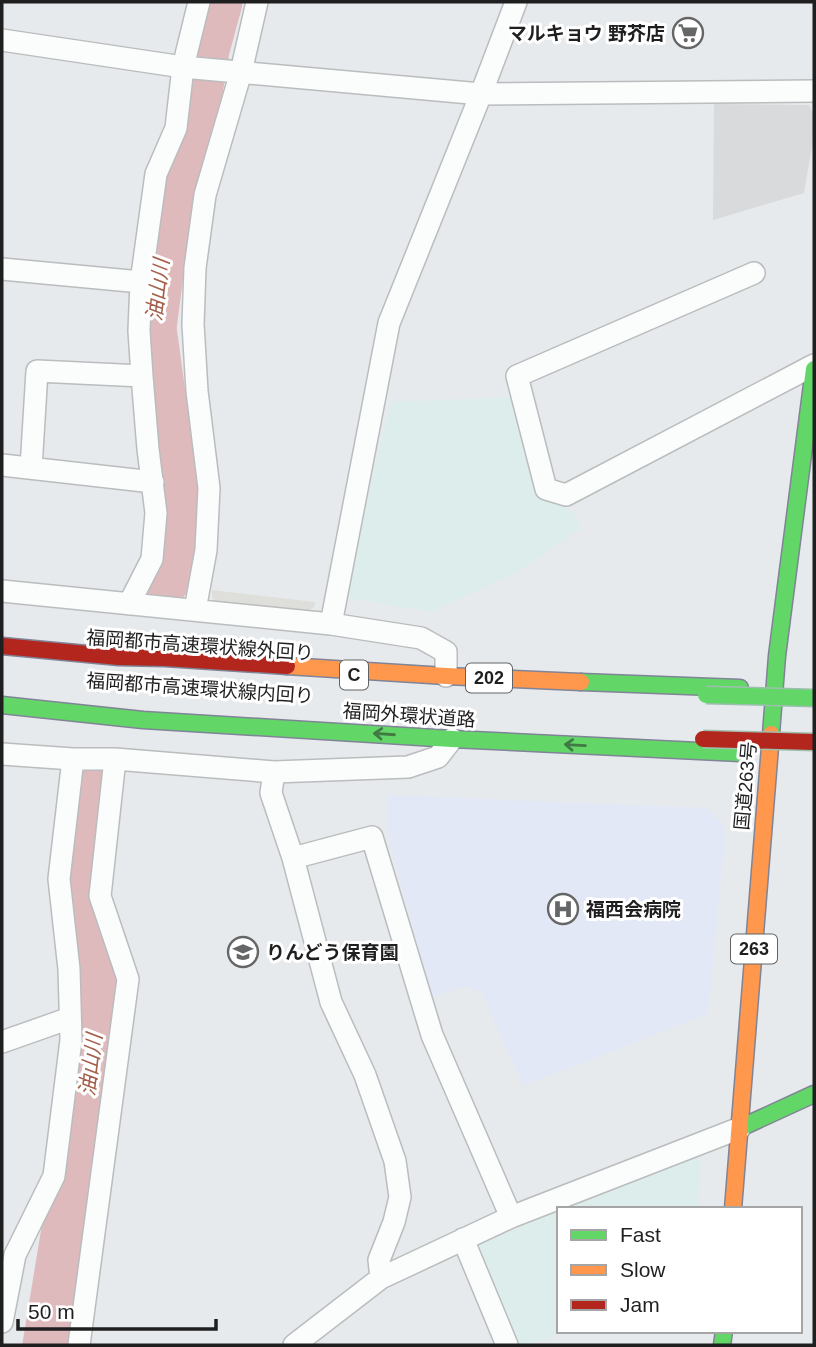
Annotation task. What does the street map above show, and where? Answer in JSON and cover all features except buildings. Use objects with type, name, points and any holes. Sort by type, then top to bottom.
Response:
[{"type":"main road","name":"国道263号","points":[[733,1207],[775,689],[814,367]]},
{"type":"main road","points":[[41,633],[119,657]]},
{"type":"main road","name":"202","points":[[2,646],[119,657],[446,676],[814,691]]},
{"type":"main road","name":"福岡都市高速環状線外回り","points":[[2,653],[179,666],[706,695],[814,698]]},
{"type":"main road","name":"福岡都市高速環状線内回り","points":[[2,696],[689,738],[814,742]]},
{"type":"main road","name":"福岡外環状道路","points":[[2,705],[142,720],[452,739],[814,755]]},
{"type":"main road","points":[[15,722],[92,713]]},
{"type":"main road","points":[[740,1128],[814,1094]]},
{"type":"street","points":[[134,605],[152,559],[156,513],[139,331],[141,282],[156,174],[176,128],[183,67],[199,2]]},
{"type":"street","points":[[195,610],[206,550],[209,488],[192,324],[195,268],[205,195],[241,72],[257,2]]},
{"type":"street","points":[[331,624],[389,323],[516,2]]},
{"type":"street","points":[[2,40],[183,67],[481,94],[814,91]]},
{"type":"street","points":[[2,269],[141,282]]},
{"type":"street","points":[[754,273],[517,376],[546,489],[566,495],[814,367]]},
{"type":"street","points":[[31,468],[37,370],[142,376]]},
{"type":"street","points":[[2,465],[153,482]]},
{"type":"street","points":[[2,591],[331,624],[421,638],[446,652],[446,676]]},
{"type":"street","points":[[2,754],[115,759],[274,772],[408,767],[438,757],[452,739]]},
{"type":"street","points":[[2,1322],[15,1255],[54,1176],[71,1040],[69,969],[59,879],[73,759]]},
{"type":"street","points":[[79,1345],[128,979],[100,896],[115,759]]},
{"type":"street","points":[[274,772],[271,793],[293,858],[331,1002],[365,1075],[396,1161],[400,1196],[394,1222],[379,1260],[381,1278]]},
{"type":"street","points":[[293,858],[372,837],[432,1035],[511,1217]]},
{"type":"street","points":[[2,1042],[70,1018]]},
{"type":"street","points":[[294,1345],[381,1278],[511,1217],[740,1128]]},
{"type":"street","points":[[463,1239],[507,1345]]},
{"type":"shaded area","points":[[714,104],[809,105],[814,115],[814,135],[804,193],[713,220]]},
{"type":"shaded area","points":[[519,397],[540,485],[572,511],[581,528],[517,572],[432,612],[342,597],[391,402]]},
{"type":"shaded area","points":[[212,590],[315,602],[314,607],[308,611],[216,604]]},
{"type":"shaded area","name":"福西会病院","points":[[387,795],[708,808],[726,828],[708,1014],[523,1086],[481,992],[464,986],[431,998],[387,833]]},
{"type":"shaded area","points":[[695,1157],[701,1163],[698,1207],[570,1207]]},
{"type":"shaded area","points":[[557,1212],[557,1333],[561,1333],[527,1345],[519,1345],[478,1244]]},
{"type":"waterway","name":"油山川","points":[[167,580],[180,546],[177,504],[153,328],[165,235],[189,153],[206,50],[219,2]]},
{"type":"waterway","name":"油山川","points":[[46,1345],[94,1052],[98,988],[78,909],[94,784]]},
{"type":"traffic: fast","points":[[771,734],[777,656],[814,369]]},
{"type":"traffic: fast","points":[[581,682],[740,688]]},
{"type":"traffic: fast","points":[[706,695],[814,698]]},
{"type":"traffic: fast","points":[[2,705],[143,720],[740,753]]},
{"type":"traffic: fast","points":[[740,1128],[814,1094]]},
{"type":"traffic: fast","points":[[722,1345],[724,1333]]},
{"type":"traffic: slow","points":[[287,666],[581,682]]},
{"type":"traffic: slow","points":[[733,1207],[771,734]]},
{"type":"traffic: jam","points":[[2,646],[119,657],[287,666]]},
{"type":"traffic: jam","points":[[703,739],[814,742]]},
{"type":"place","name":"マルキョウ 野芥店","points":[[688,33]]},
{"type":"place","name":"福西会病院","points":[[563,909]]},
{"type":"place","name":"りんどう保育園","points":[[243,952]]}]
